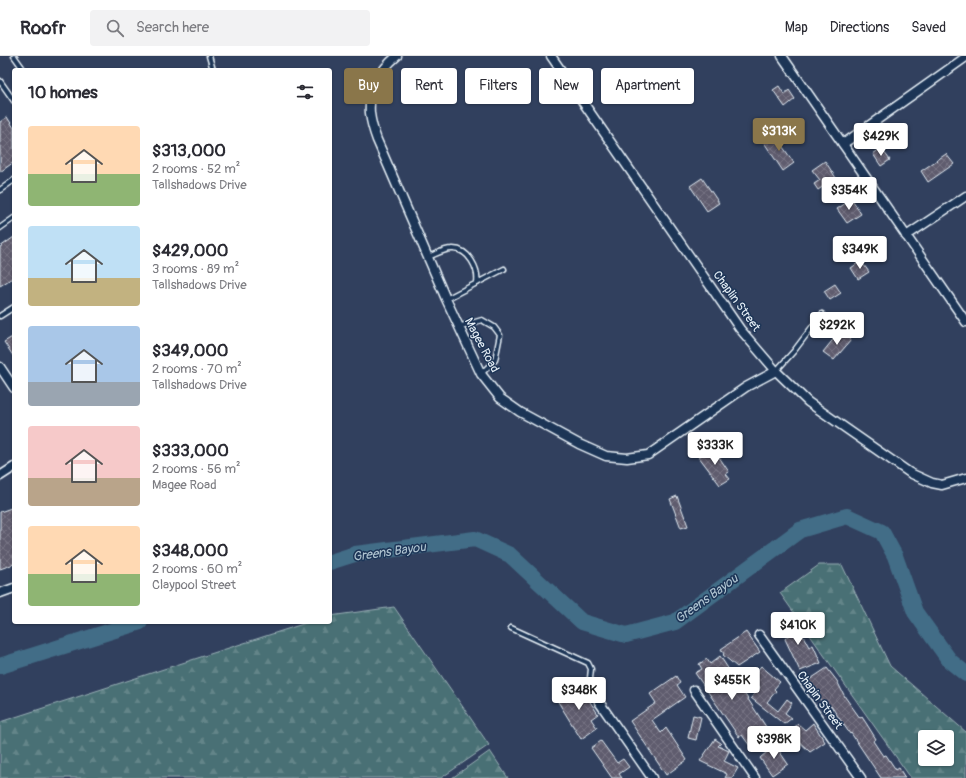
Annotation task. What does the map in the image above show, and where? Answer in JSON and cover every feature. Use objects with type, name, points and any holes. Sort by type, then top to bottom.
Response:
[{"type":"street","name":"Magee Road","points":[[397,56],[384,66],[373,87],[370,112],[376,140],[458,327],[482,374],[500,398],[520,412],[586,447],[606,456],[626,458],[648,455],[746,387],[776,371]]},
{"type":"street","name":"Chaplin Street","points":[[551,56],[740,329],[776,371],[808,402],[910,473],[932,483],[942,485],[966,478]]},
{"type":"street","points":[[782,56],[966,322]]},
{"type":"street","points":[[843,144],[966,57]]},
{"type":"street","points":[[906,236],[966,196]]},
{"type":"street","points":[[0,367],[12,385]]},
{"type":"street","points":[[0,476],[12,468]]},
{"type":"street","points":[[0,593],[12,589]]},
{"type":"street","name":"Chapin Street","points":[[759,635],[861,778]]},
{"type":"street","points":[[694,690],[755,778]]},
{"type":"street","points":[[599,702],[652,778]]},
{"type":"lane","points":[[14,56],[23,68]]},
{"type":"lane","points":[[209,56],[212,68]]},
{"type":"lane","points":[[0,81],[12,98]]},
{"type":"lane","points":[[0,190],[12,181]]},
{"type":"lane","points":[[0,228],[12,219]]},
{"type":"lane","points":[[428,257],[454,249],[462,252],[475,265],[478,274],[477,283]]},
{"type":"lane","points":[[446,299],[504,269]]},
{"type":"lane","points":[[0,316],[12,308]]},
{"type":"lane","points":[[776,371],[794,351],[822,314]]},
{"type":"lane","points":[[458,327],[482,320],[494,327],[500,335],[495,360],[482,374]]},
{"type":"lane","points":[[511,628],[588,663],[591,669],[590,678],[599,702]]},
{"type":"green space","points":[[819,565],[842,565],[890,666],[966,732],[966,778],[911,778],[780,593]]},
{"type":"green space","points":[[394,607],[489,745],[441,778],[0,778],[0,722],[303,624],[332,624],[332,616]]},
{"type":"green space","points":[[490,751],[508,778],[452,778]]},
{"type":"building","points":[[779,86],[784,94],[789,90],[795,99],[785,107],[773,90]]},
{"type":"building","points":[[7,117],[12,125],[12,163],[0,172],[0,122]]},
{"type":"building","points":[[774,134],[794,163],[783,171],[763,141]]},
{"type":"building","points":[[881,148],[890,160],[881,166],[873,154]]},
{"type":"building","points":[[946,154],[954,164],[928,182],[921,171]]},
{"type":"building","points":[[825,161],[836,178],[818,190],[814,184],[820,180],[812,170]]},
{"type":"building","points":[[702,178],[719,203],[707,211],[690,186]]},
{"type":"building","points":[[852,199],[861,214],[847,223],[837,209]]},
{"type":"building","points":[[12,238],[12,278],[0,286],[0,247]]},
{"type":"building","points":[[861,261],[869,272],[858,279],[851,268]]},
{"type":"building","points":[[835,284],[841,293],[830,300],[824,291]]},
{"type":"building","points":[[840,331],[851,340],[834,360],[823,352]]},
{"type":"building","points":[[12,337],[12,354],[4,342]]},
{"type":"building","points":[[713,448],[729,472],[726,474],[730,479],[720,485],[699,457]]},
{"type":"building","points":[[677,496],[688,526],[681,528],[670,499]]},
{"type":"building","points":[[12,508],[12,565],[0,569],[0,512]]},
{"type":"building","points":[[788,617],[800,635],[802,634],[809,647],[813,645],[821,663],[800,671],[785,639],[790,633],[780,636],[774,627]]},
{"type":"building","points":[[746,632],[760,652],[737,667],[723,655],[724,654],[721,649]]},
{"type":"building","points":[[720,656],[770,733],[750,746],[742,735],[739,737],[695,673],[702,669],[699,664],[707,659],[710,664]]},
{"type":"building","points":[[761,666],[780,682],[774,689],[776,691],[767,702],[778,711],[787,699],[792,703],[785,713],[792,718],[784,724],[751,698],[760,687],[750,679]]},
{"type":"building","points":[[827,668],[837,681],[845,697],[860,718],[862,717],[866,723],[876,739],[873,741],[883,756],[886,755],[896,770],[899,768],[905,778],[881,778],[831,706],[828,708],[806,682]]},
{"type":"building","points":[[676,676],[680,683],[677,685],[685,697],[652,720],[661,733],[666,728],[687,760],[666,775],[630,721],[656,703],[650,694]]},
{"type":"building","points":[[579,685],[598,714],[591,719],[597,728],[581,739],[557,700]]},
{"type":"building","points":[[693,715],[701,717],[696,740],[688,738]]},
{"type":"building","points":[[813,723],[825,742],[810,752],[789,732],[798,724],[805,730]]},
{"type":"building","points":[[715,739],[721,743],[718,746],[729,751],[724,761],[738,768],[732,778],[725,778],[727,774],[700,761]]},
{"type":"building","points":[[601,741],[617,763],[623,759],[629,767],[619,774],[622,778],[612,778],[591,748]]},
{"type":"building","points":[[775,745],[788,764],[772,775],[760,758]]},
{"type":"waterway","name":"Greens Bayou","points":[[332,561],[355,554],[475,539],[510,555],[582,622],[626,635],[675,622],[800,530],[847,516],[882,532],[895,556],[915,612],[950,661],[966,674]]},
{"type":"waterway","name":"Greens Bayou","points":[[0,666],[134,624]]}]
